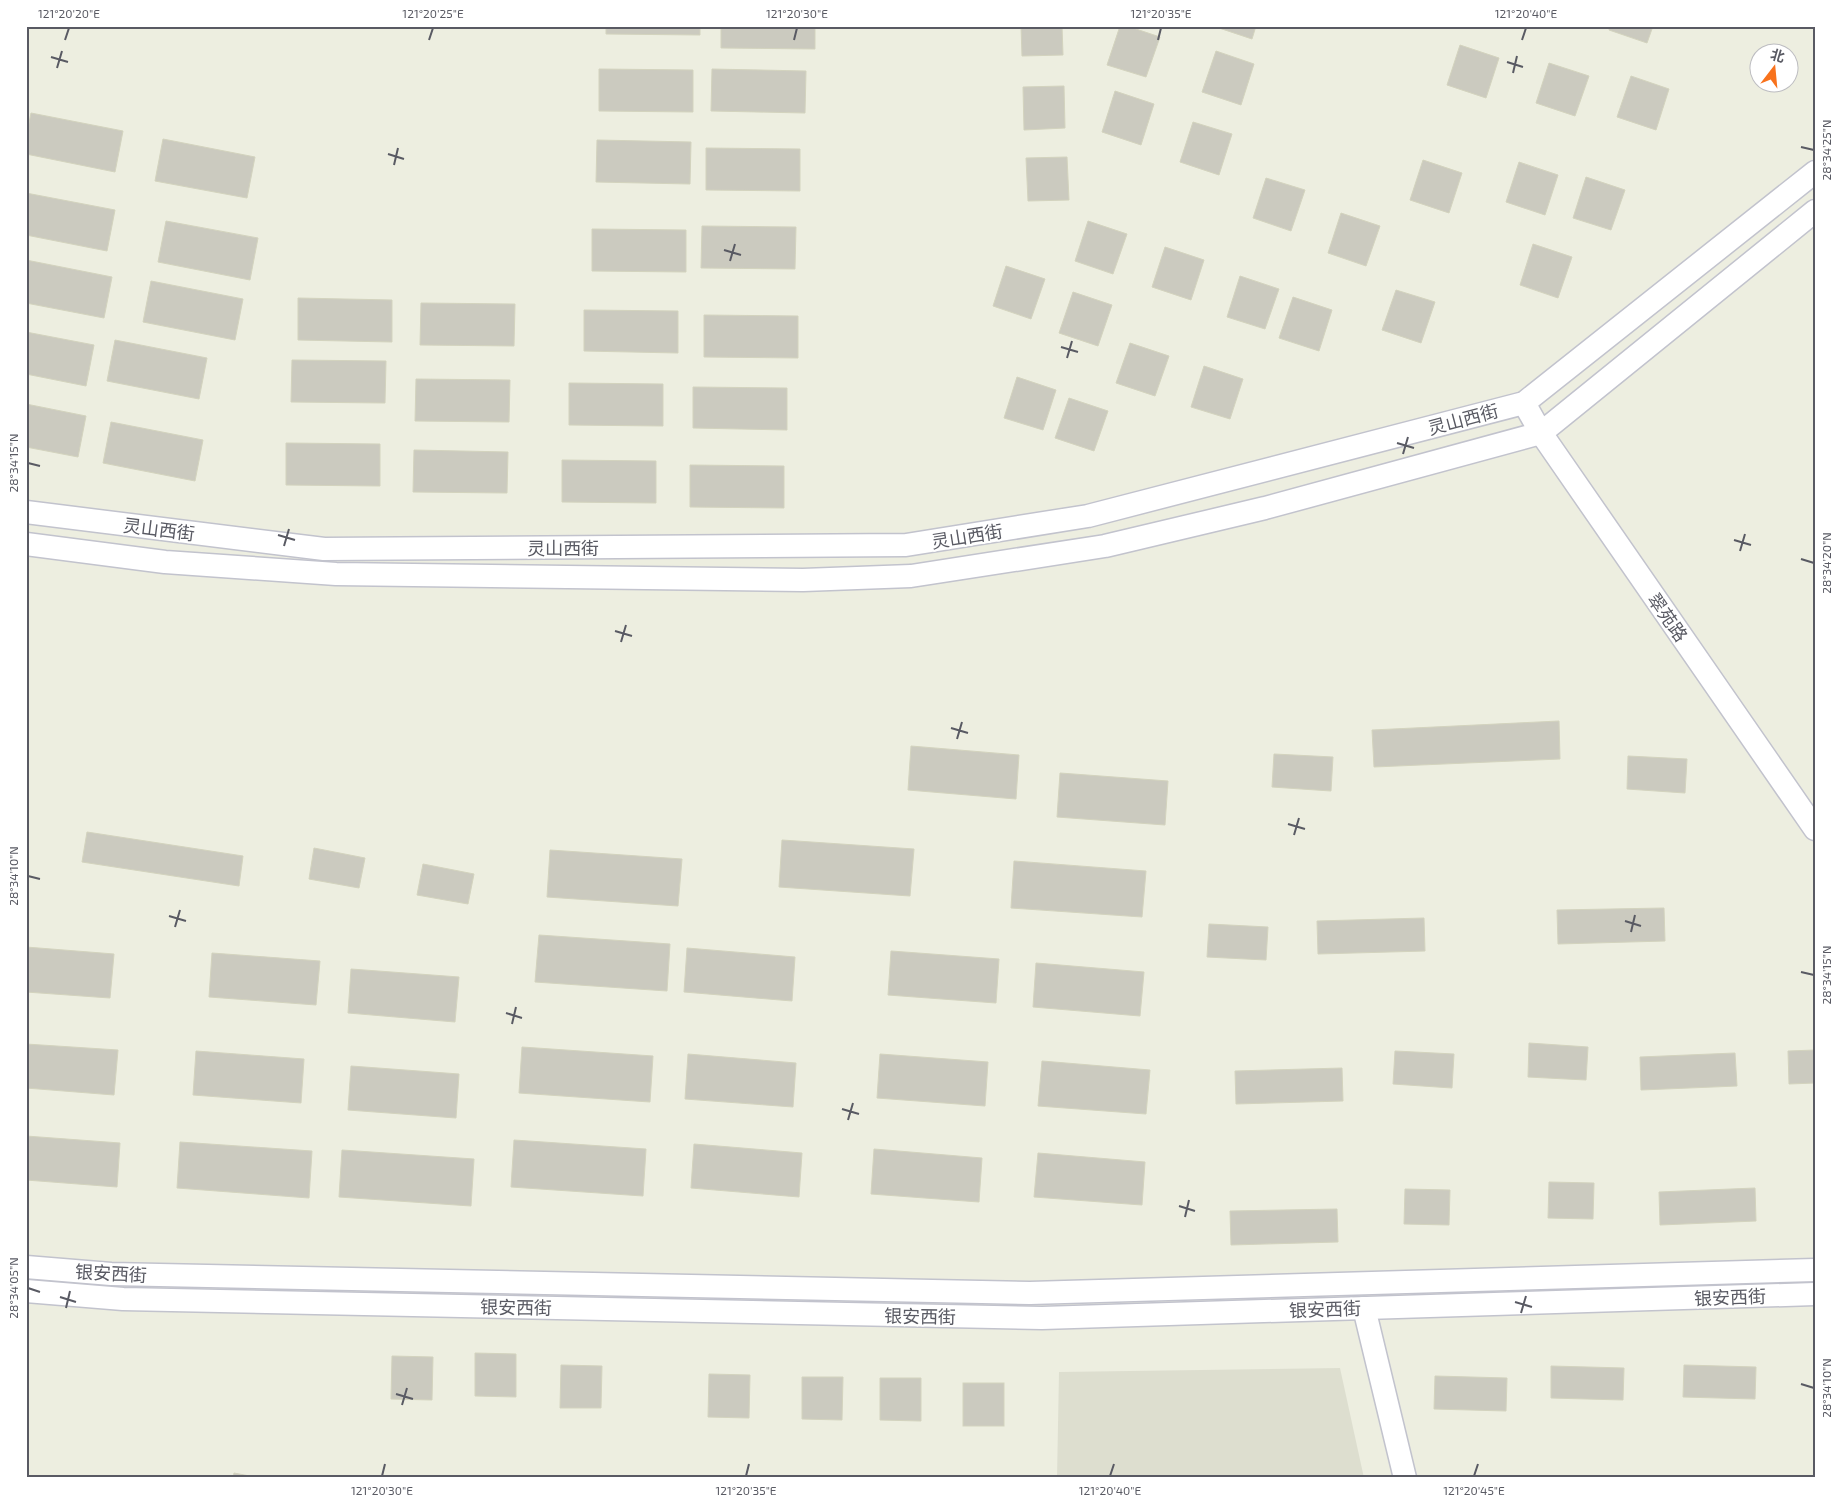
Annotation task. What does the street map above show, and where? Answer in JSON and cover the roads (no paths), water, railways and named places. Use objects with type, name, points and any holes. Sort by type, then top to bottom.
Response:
[{"type":"main road","name":"灵山西街","points":[[26,512],[324,549],[906,545],[1088,516],[1524,403],[1815,172]]},
{"type":"main road","name":"灵山西街","points":[[26,544],[165,562],[336,574],[803,580],[911,576],[1114,544],[1265,508],[1541,434],[1815,211]]},
{"type":"main road","name":"翠苑路","points":[[1524,403],[1541,434],[1815,829]]},
{"type":"main road","name":"银安西街","points":[[26,1267],[111,1274],[1030,1293],[1815,1270]]},
{"type":"main road","name":"银安西街","points":[[26,1291],[123,1299],[1032,1318],[1815,1294]]},
{"type":"main road","points":[[1364,1308],[1405,1478]]}]
